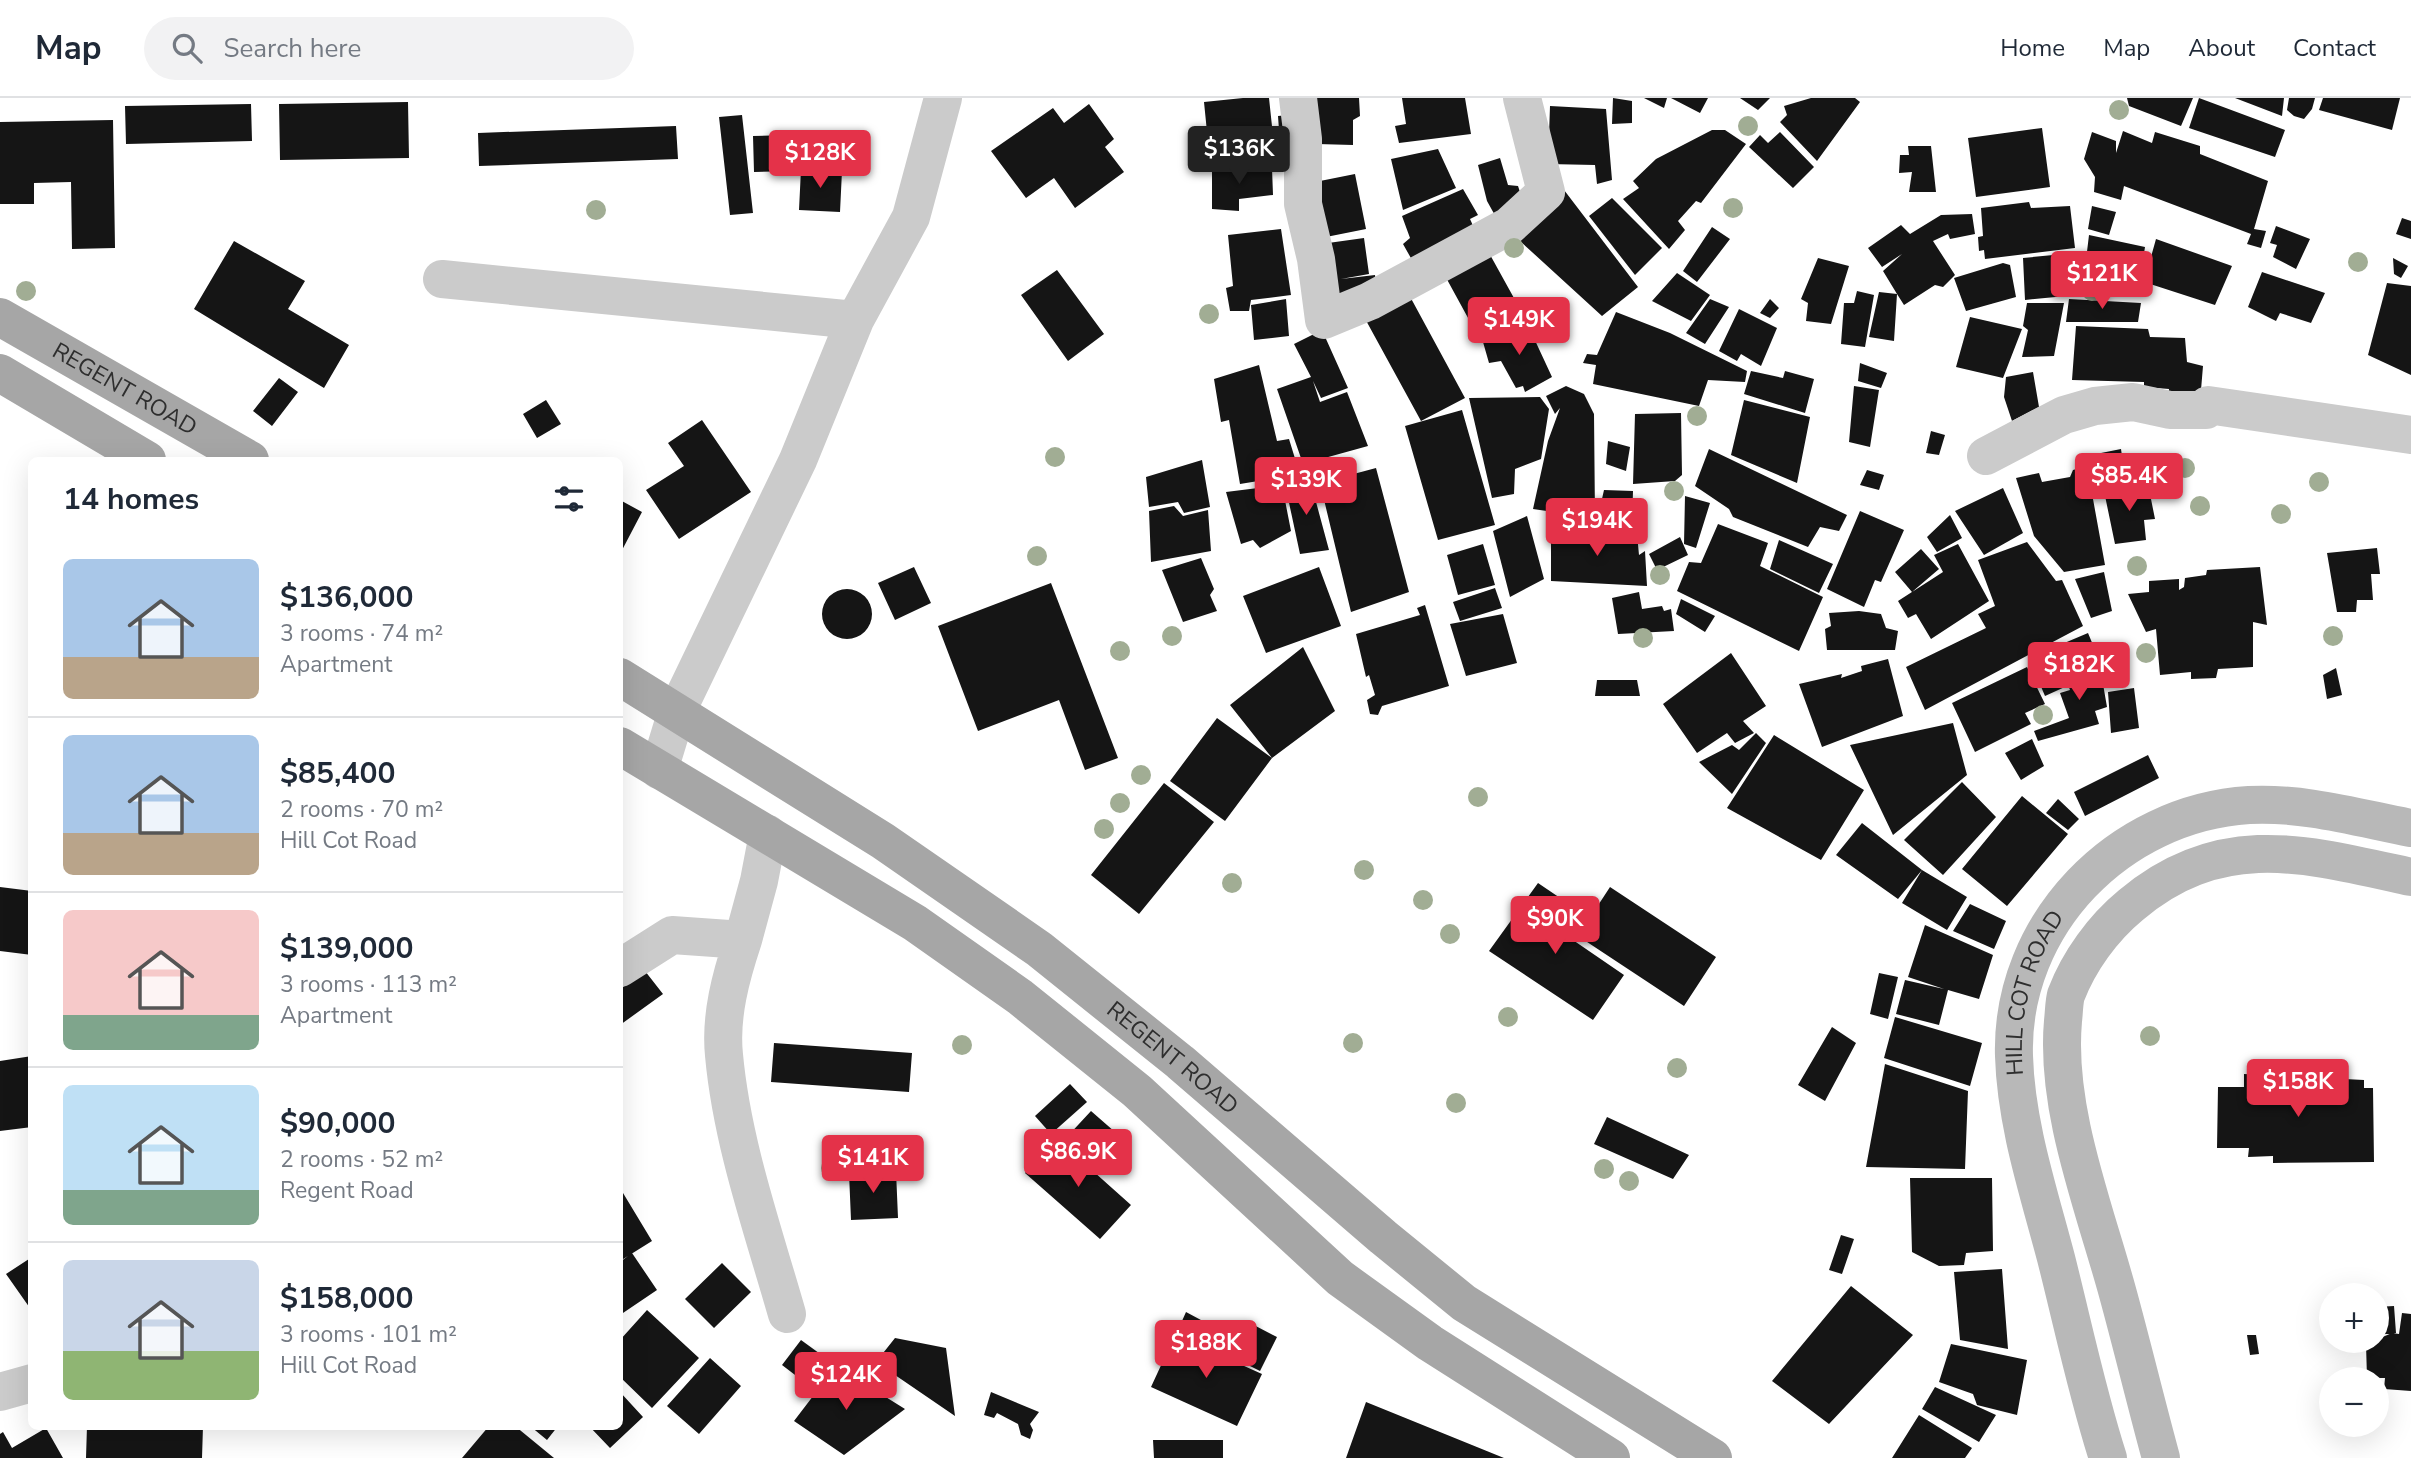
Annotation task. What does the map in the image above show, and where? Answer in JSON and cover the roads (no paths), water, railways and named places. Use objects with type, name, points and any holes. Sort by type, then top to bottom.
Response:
[{"type":"main road","name":"REGENT ROAD","points":[[0,317],[245,457]]},
{"type":"main road","points":[[0,373],[142,457]]},
{"type":"main road","name":"REGENT ROAD","points":[[623,679],[883,841],[1039,949],[1180,1062],[1373,1230],[1464,1303],[1713,1458]]},
{"type":"main road","points":[[623,748],[915,923],[1020,997],[1137,1091],[1340,1278],[1430,1342],[1611,1458]]},
{"type":"main road","name":"HILL COT ROAD","points":[[2108,1458],[2022,1126],[2014,1056],[2018,1009],[2030,961],[2054,914],[2077,887],[2103,861],[2159,825],[2199,813],[2250,805],[2316,809],[2411,828]]},
{"type":"main road","name":"HILL COT ROAD","points":[[2161,1458],[2089,1193],[2066,1096],[2062,1040],[2066,996],[2099,937],[2123,912],[2152,887],[2190,867],[2227,857],[2270,852],[2327,858],[2411,877]]},
{"type":"street","points":[[659,770],[677,711],[798,460],[855,320],[911,217],[943,98]]},
{"type":"street","points":[[1298,98],[1303,139],[1303,204],[1316,259],[1324,320],[1370,301],[1509,226],[1546,192],[1522,98]]},
{"type":"street","points":[[442,279],[855,320]]},
{"type":"street","points":[[1986,456],[2064,415],[2095,406],[2133,402],[2170,410],[2206,410],[2208,405],[2411,435]]},
{"type":"street","points":[[768,834],[759,881],[731,976],[724,1054],[744,1160],[787,1314]]},
{"type":"street","points":[[623,966],[672,935],[743,940]]},
{"type":"street","points":[[0,1392],[28,1384]]}]
